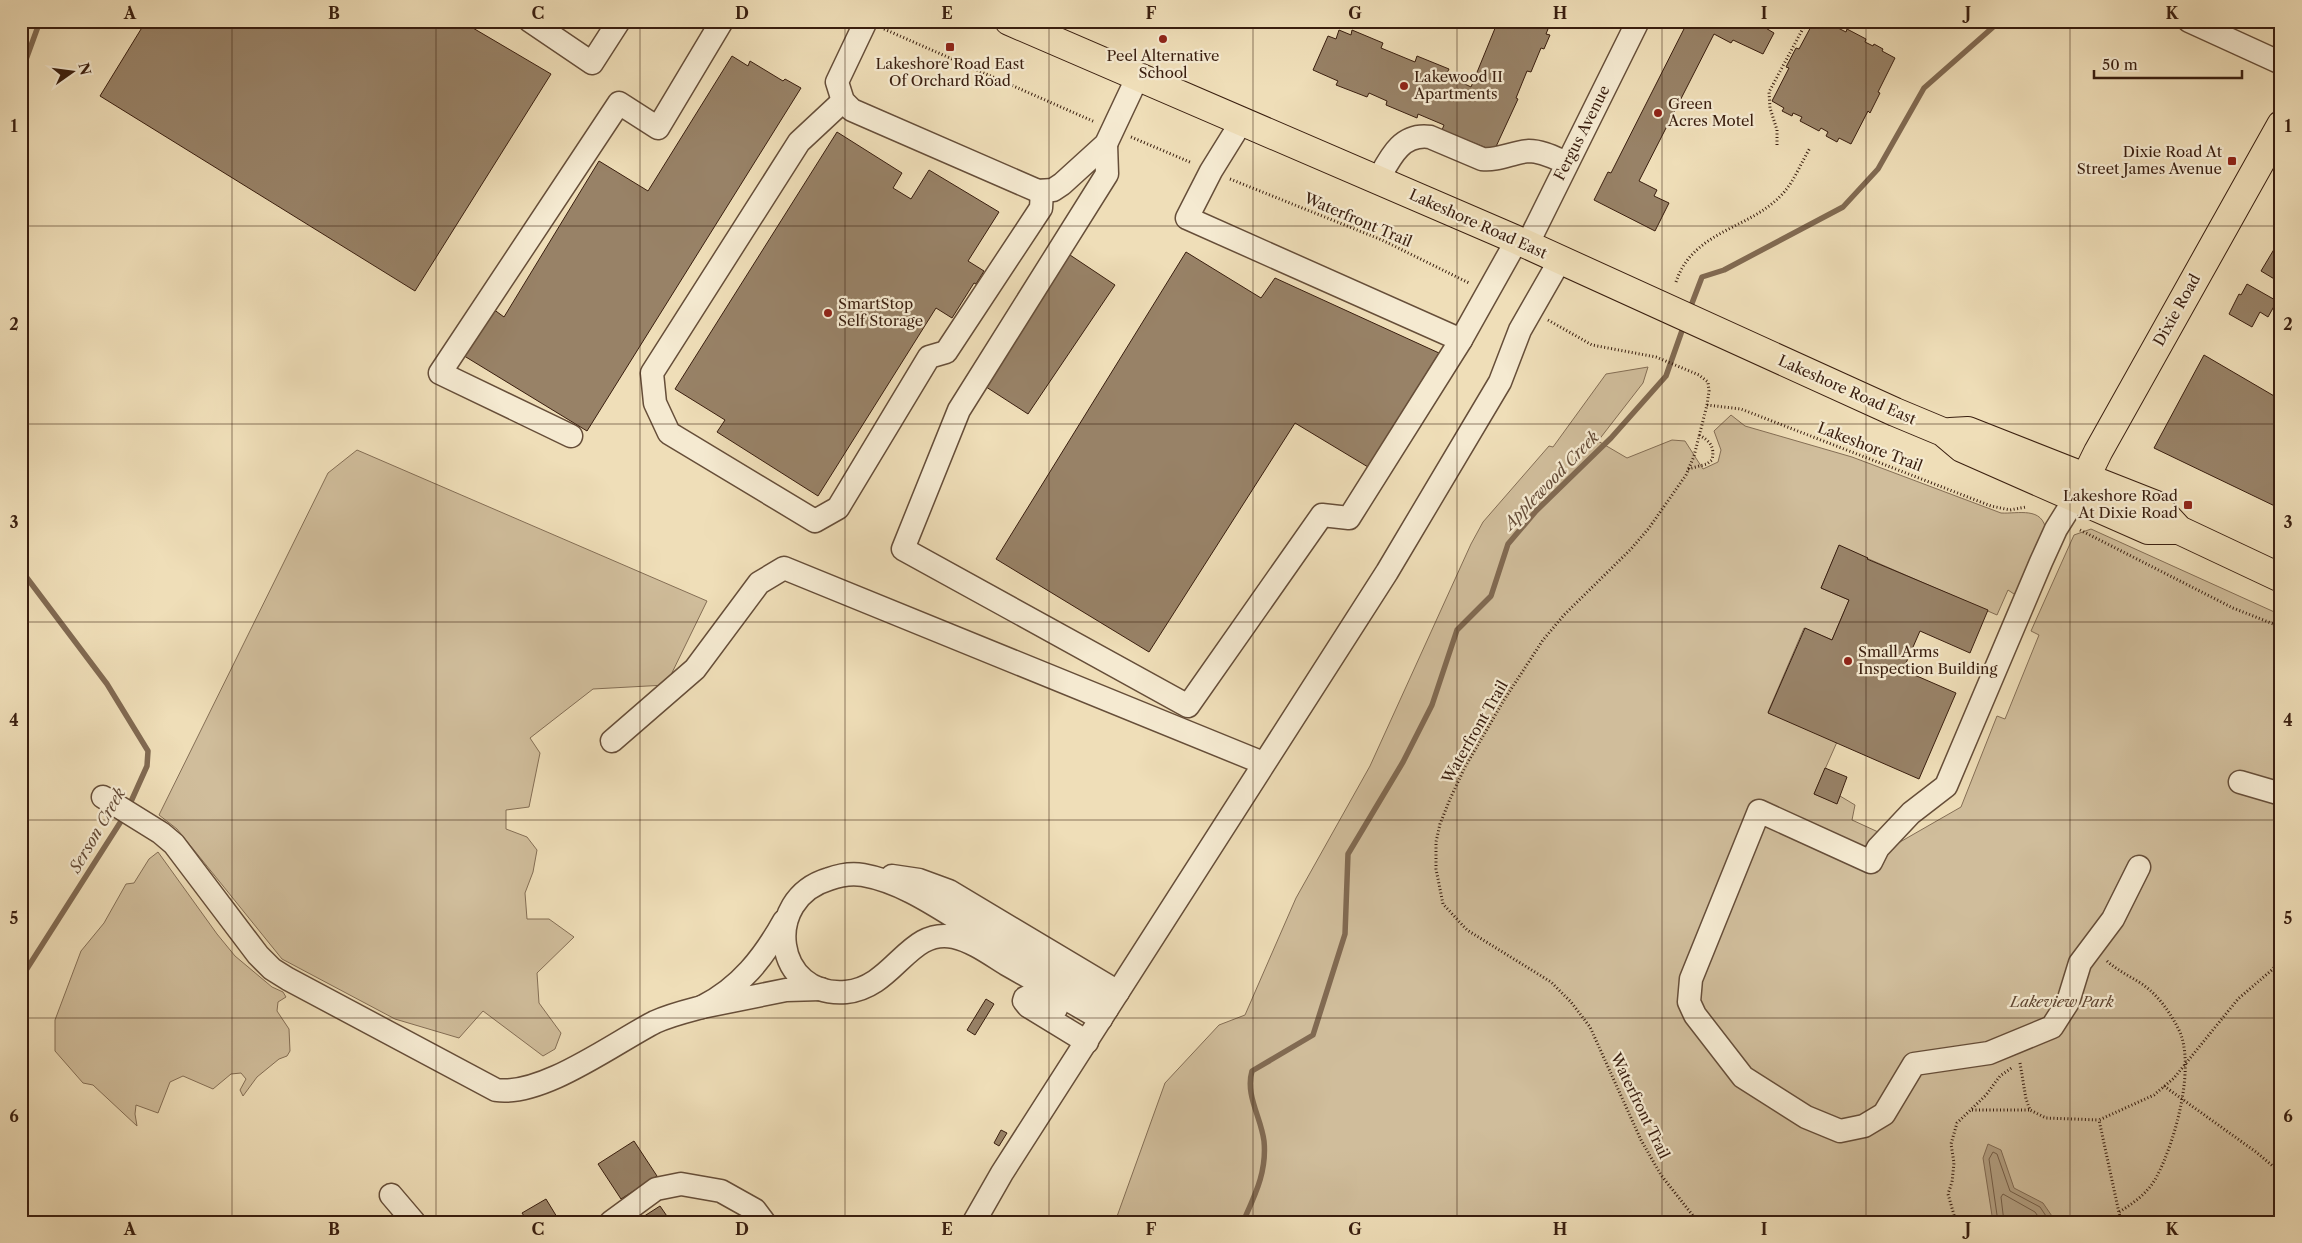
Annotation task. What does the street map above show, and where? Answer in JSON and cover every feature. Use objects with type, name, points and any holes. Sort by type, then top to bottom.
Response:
[{"type":"main road","name":"Lakeshore Road East","points":[[1010,21],[1560,260],[1734,340],[1943,432],[1962,448],[2081,487],[2148,530],[2178,530],[2281,578]]},
{"type":"main road","name":"Dixie Road","points":[[2081,487],[2098,452],[2281,125]]},
{"type":"street","points":[[530,21],[592,63],[618,21]]},
{"type":"street","points":[[571,436],[440,373],[619,103],[658,128],[722,21]]},
{"type":"street","name":"Fergus Avenue","points":[[1106,144],[1107,174],[959,410],[903,549],[1188,706],[1322,515],[1349,518],[1522,243],[1567,163],[1638,21]]},
{"type":"street","points":[[2189,21],[2281,63]]},
{"type":"street","points":[[871,23],[837,82],[843,101],[852,110],[1042,191],[1053,190],[1062,184],[1106,144],[1138,76]]},
{"type":"street","points":[[843,101],[798,142],[652,373],[655,403],[669,433],[815,521],[838,508],[929,357],[946,352],[1041,208],[1042,191]]},
{"type":"street","points":[[1242,121],[1187,218],[1461,340]]},
{"type":"street","points":[[1378,180],[1392,153],[1399,145],[1407,140],[1423,136],[1482,159],[1491,160],[1530,151],[1539,152],[1567,163]]},
{"type":"street","points":[[974,1222],[1002,1173],[1387,572],[1500,382],[1520,330],[1560,260]]},
{"type":"street","points":[[2081,487],[2056,529],[2041,562],[1946,786],[1911,813],[1878,848],[1870,862],[1759,810],[1691,979],[1689,1002],[1695,1015],[1743,1077],[1806,1117],[1840,1131],[1864,1126],[1884,1114],[1914,1064],[1989,1053],[2018,1053],[2052,1027],[2068,1002],[2080,963],[2113,920],[2139,867]]},
{"type":"street","points":[[612,741],[695,669],[759,583],[784,568],[1263,763]]},
{"type":"street","points":[[2240,782],[2281,794]]},
{"type":"street","points":[[103,797],[155,829],[174,844],[258,955],[272,969],[296,984],[496,1090],[512,1092],[534,1086],[555,1077],[657,1021],[702,1007],[786,990],[821,989],[844,992],[865,988],[886,975],[919,943],[935,937],[949,936],[977,947],[1101,1019]]},
{"type":"street","points":[[702,1007],[738,983],[762,957],[796,902],[813,886],[843,875],[861,874],[886,881],[928,902],[1101,1019]]},
{"type":"street","points":[[785,921],[784,944],[790,963],[806,982],[821,989]]},
{"type":"street","points":[[611,1222],[656,1189],[681,1184],[721,1191],[756,1210],[764,1222]]},
{"type":"street","points":[[391,1194],[414,1222]]},
{"type":"path","points":[[1777,145],[1778,130],[1770,108],[1769,92],[1807,21]]},
{"type":"path","points":[[871,23],[1093,121]]},
{"type":"path","points":[[1133,138],[1190,162]]},
{"type":"path","points":[[1676,282],[1690,256],[1713,236],[1766,207],[1785,191],[1810,148]]},
{"type":"path","name":"Waterfront Trail","points":[[1232,180],[1382,240],[1472,285]]},
{"type":"path","name":"Waterfront Trail","points":[[1554,322],[1592,345],[1656,357],[1699,375],[1708,382],[1709,391],[1706,405],[1688,469],[1649,528],[1631,550],[1564,615],[1543,640],[1464,767],[1440,824],[1436,842],[1436,869],[1443,904],[1468,930],[1551,982],[1571,1002],[1590,1028],[1641,1140],[1662,1175],[1698,1222]]},
{"type":"path","name":"Lakeshore Trail","points":[[1706,405],[1741,409],[1992,506],[2010,510],[2026,506]]},
{"type":"path","points":[[1688,469],[1707,464],[1712,460],[1712,447],[1707,440],[1699,435]]},
{"type":"path","points":[[2079,530],[2233,608],[2281,627]]},
{"type":"path","points":[[2094,945],[2119,972],[2142,984],[2158,997],[2180,1030],[2186,1062],[2182,1099],[2157,1177],[2137,1202],[2119,1212]]},
{"type":"path","points":[[1972,1110],[2030,1110],[2046,1118],[2099,1120],[2154,1095],[2186,1062],[2238,998],[2273,969],[2281,958]]},
{"type":"path","points":[[1956,1222],[1948,1194],[1952,1182],[1954,1163],[1951,1144],[1957,1123],[1986,1095],[2018,1053]]},
{"type":"path","points":[[2018,1053],[2026,1099],[2030,1110]]},
{"type":"path","points":[[2164,1086],[2256,1152],[2281,1174]]},
{"type":"path","points":[[2099,1120],[2121,1222]]},
{"type":"green space","name":"Lakeview Park","points":[[1648,367],[1643,383],[1598,441],[1627,458],[1672,440],[1685,441],[1703,469],[1718,462],[1721,450],[1714,431],[1731,415],[1745,426],[1852,457],[2001,513],[2029,513],[2040,518],[2044,523],[2046,531],[2020,598],[2008,590],[1997,615],[1839,546],[1821,588],[1849,600],[1832,640],[1804,628],[1768,712],[1837,742],[1814,794],[1837,803],[1840,796],[1855,805],[1852,820],[1900,842],[1961,807],[1997,716],[2005,719],[2039,635],[2031,631],[2074,535],[2091,529],[2281,615],[2281,1222],[1115,1222],[1165,1083],[1219,1025],[1245,1015],[1296,898],[1370,766],[1471,544],[1483,522],[1549,446],[1553,447],[1606,374]]},
{"type":"green space","points":[[357,450],[707,601],[666,685],[593,689],[530,738],[540,753],[529,807],[506,810],[506,829],[527,837],[537,850],[533,872],[525,893],[527,919],[549,919],[574,937],[537,973],[539,1003],[561,1033],[555,1049],[543,1056],[483,1011],[459,1038],[395,1019],[282,959],[177,829],[159,815],[328,473]]},
{"type":"green space","points":[[158,852],[235,956],[272,987],[283,992],[286,997],[278,1002],[277,1011],[289,1029],[290,1051],[287,1056],[279,1059],[257,1077],[243,1096],[240,1090],[246,1079],[241,1073],[231,1074],[213,1089],[183,1076],[170,1082],[158,1113],[136,1105],[137,1126],[93,1085],[83,1083],[55,1051],[55,1020],[81,951],[104,923],[126,884],[134,883],[149,859]]},
{"type":"water","points":[[1988,1144],[2001,1150],[2014,1188],[2043,1203],[2056,1222],[1993,1222],[1983,1158]]},
{"type":"building","points":[[146,21],[461,21],[551,74],[415,291],[100,96]]},
{"type":"building","name":"Lakewood II Apartments","points":[[1498,21],[1528,21],[1548,29],[1546,34],[1550,35],[1544,49],[1541,48],[1531,72],[1527,71],[1516,98],[1518,99],[1494,151],[1442,130],[1444,125],[1418,114],[1417,118],[1386,105],[1387,101],[1369,93],[1367,97],[1336,85],[1338,81],[1313,70],[1328,36],[1336,39],[1339,30],[1351,35],[1352,30],[1383,43],[1381,48],[1415,62],[1417,56],[1449,69],[1446,75],[1471,87]]},
{"type":"building","name":"Green Acres Motel","points":[[1688,21],[1754,21],[1774,33],[1763,54],[1733,40],[1731,43],[1714,34],[1639,181],[1657,190],[1654,196],[1669,203],[1655,231],[1594,200],[1608,172],[1611,173]]},
{"type":"building","points":[[1814,21],[1833,21],[1840,25],[1838,28],[1846,32],[1847,29],[1866,39],[1865,42],[1873,46],[1874,44],[1895,58],[1870,113],[1868,111],[1851,144],[1839,138],[1837,142],[1826,136],[1828,132],[1821,128],[1819,131],[1800,121],[1802,117],[1793,113],[1792,116],[1782,111],[1784,108],[1772,101],[1789,68],[1786,67],[1796,48],[1799,49]]},
{"type":"building","points":[[732,56],[748,66],[750,61],[783,81],[785,79],[801,88],[587,431],[461,354],[489,306],[504,317],[599,161],[648,191]]},
{"type":"building","name":"SmartStop Self Storage","points":[[837,132],[902,173],[893,188],[911,199],[929,170],[999,212],[968,261],[984,271],[976,284],[974,283],[952,318],[936,308],[818,496],[717,432],[725,420],[675,389]]},
{"type":"building","points":[[2276,246],[2281,249],[2281,283],[2261,271]]},
{"type":"building","points":[[1186,252],[1261,298],[1275,278],[1439,353],[1368,467],[1295,423],[1149,652],[996,559]]},
{"type":"building","points":[[1067,253],[1115,285],[1028,414],[980,383]]},
{"type":"building","points":[[2247,284],[2277,301],[2268,317],[2260,312],[2252,327],[2229,314],[2239,294],[2241,295]]},
{"type":"building","points":[[2204,355],[2281,400],[2281,509],[2154,448]]},
{"type":"building","name":"Small Arms Inspection Building","points":[[1839,545],[1867,559],[1988,610],[1970,653],[1920,631],[1903,670],[1956,693],[1919,779],[1768,713],[1805,628],[1832,640],[1849,600],[1821,588]]},
{"type":"building","points":[[1825,768],[1847,777],[1837,804],[1814,794]]},
{"type":"building","points":[[986,999],[994,1004],[975,1035],[967,1030]]},
{"type":"building","points":[[1001,1130],[1007,1133],[999,1146],[994,1143]]},
{"type":"building","points":[[634,1141],[657,1176],[621,1199],[598,1164]]},
{"type":"building","points":[[546,1199],[560,1222],[528,1222],[522,1213]]},
{"type":"building","points":[[660,1206],[671,1222],[635,1222]]},
{"type":"waterway","name":"Serson Creek","points":[[21,73],[40,21]]},
{"type":"waterway","name":"Applewood Creek","points":[[1689,311],[1702,277],[1724,270],[1843,207],[1878,169],[1924,88],[2000,21]]},
{"type":"waterway","name":"Applewood Creek","points":[[1243,1222],[1259,1183],[1264,1163],[1264,1141],[1250,1089],[1252,1071],[1313,1035],[1345,934],[1348,854],[1403,762],[1432,705],[1457,630],[1491,596],[1508,544],[1536,511],[1611,438],[1666,376],[1684,325]]},
{"type":"waterway","name":"Serson Creek","points":[[21,570],[107,684],[148,751],[147,766],[129,806]]},
{"type":"waterway","name":"Serson Creek","points":[[21,978],[125,815]]},
{"type":"place","name":"Peel Alternative School","points":[[1163,39]]},
{"type":"place","name":"Lakeshore Road East Of Orchard Road","points":[[950,47]]},
{"type":"place","name":"Lakewood II Apartments","points":[[1404,86]]},
{"type":"place","name":"Green Acres Motel","points":[[1658,113]]},
{"type":"place","name":"Dixie Road At Street James Avenue","points":[[2232,161]]},
{"type":"place","name":"SmartStop Self Storage","points":[[828,313]]},
{"type":"place","name":"Lakeshore Road At Dixie Road","points":[[2188,505]]},
{"type":"place","name":"Small Arms Inspection Building","points":[[1848,661]]}]
